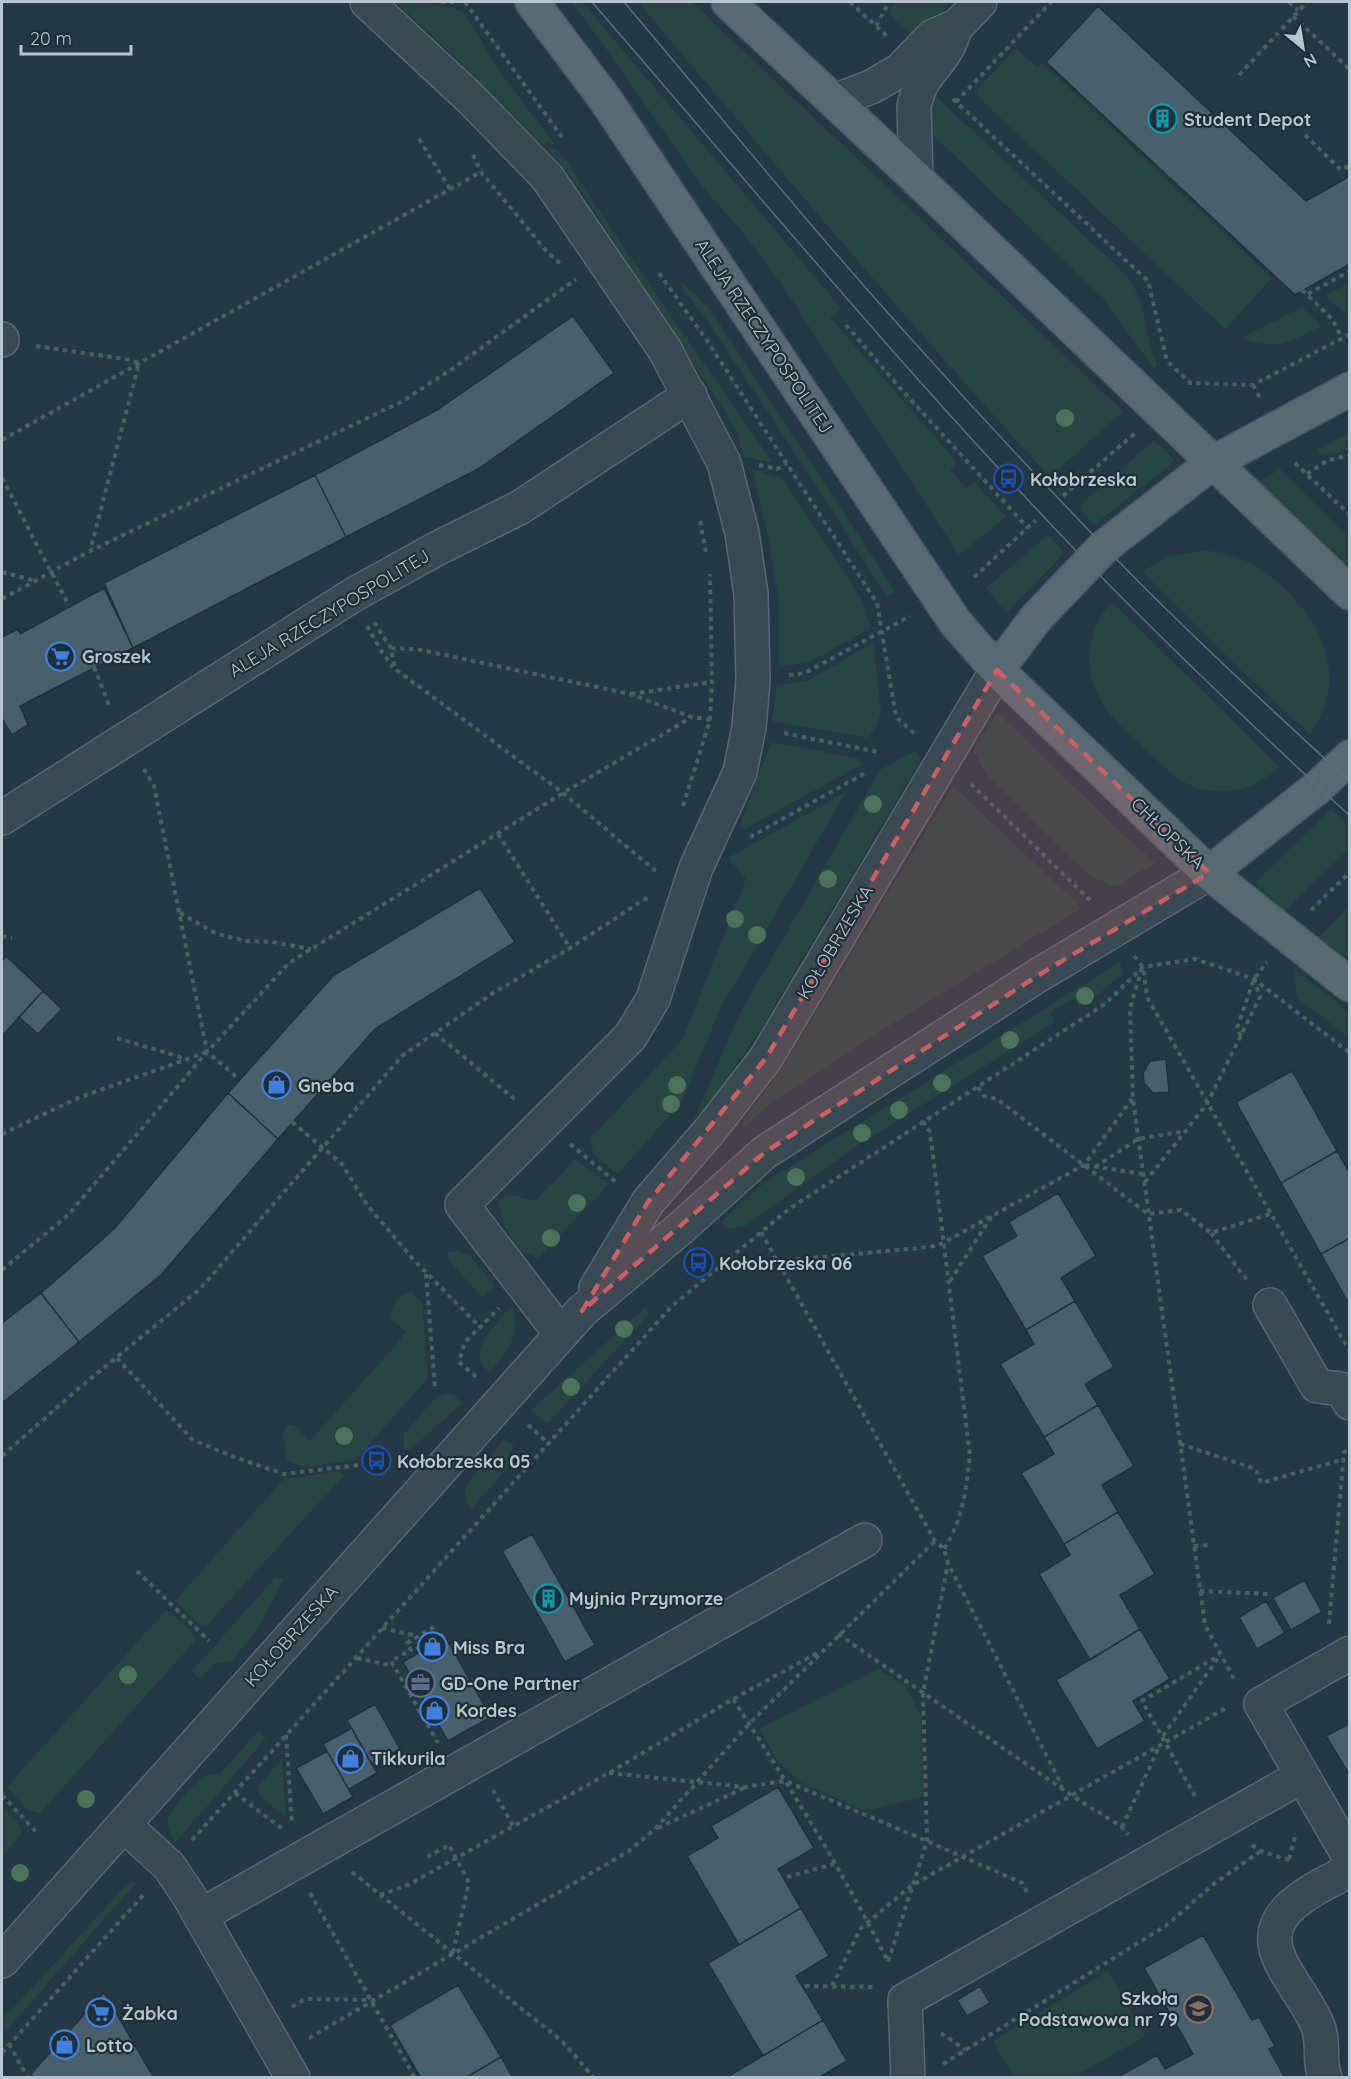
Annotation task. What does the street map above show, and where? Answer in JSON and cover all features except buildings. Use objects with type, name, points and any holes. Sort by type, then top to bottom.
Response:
[{"type":"main road","name":"ALEJA RZECZYPOSPOLITEJ","points":[[532,2],[605,99],[955,622],[997,670]]},
{"type":"main road","points":[[728,2],[1350,592]]},
{"type":"main road","name":"KOŁOBRZESKA","points":[[997,670],[1037,617],[1104,547],[1212,463],[1350,389]]},
{"type":"main road","name":"CHŁOPSKA","points":[[997,670],[1209,873],[1350,985]]},
{"type":"main road","name":"KOŁOBRZESKA","points":[[1209,873],[1318,787],[1350,757]]},
{"type":"street","points":[[367,2],[471,99],[547,177],[665,350],[690,395],[724,463],[742,533],[751,594],[753,680],[750,727],[740,772],[696,868],[653,999],[630,1037],[462,1205],[524,1285],[572,1323]]},
{"type":"street","points":[[834,101],[885,80],[899,71],[920,67],[948,49],[957,26],[980,2]]},
{"type":"street","points":[[916,178],[914,106],[921,85],[920,67]]},
{"type":"street","name":"ALEJA RZECZYPOSPOLITEJ","points":[[2,818],[345,600],[438,548],[519,508],[690,395]]},
{"type":"street","name":"KOŁOBRZESKA","points":[[572,1323],[648,1202],[711,1130],[766,1058],[997,670]]},
{"type":"street","name":"KOŁOBRZESKA","points":[[2,1961],[572,1323],[764,1153],[1037,976],[1209,873]]},
{"type":"street","points":[[1270,1305],[1317,1386],[1341,1389],[1350,1403]]},
{"type":"street","points":[[200,1916],[865,1540]]},
{"type":"street","points":[[1337,1660],[1262,1704],[1350,1858]]},
{"type":"street","points":[[922,2073],[905,2000],[1302,1776]]},
{"type":"street","points":[[124,1825],[169,1866],[286,2066]]},
{"type":"street","points":[[1325,2078],[1318,2025],[1279,1959],[1274,1942],[1275,1927],[1284,1911],[1302,1897],[1350,1870]]},
{"type":"path","points":[[441,2],[454,2]]},
{"type":"path","points":[[850,2],[1148,282],[1167,361],[1190,383],[1253,385],[1350,334]]},
{"type":"path","points":[[876,26],[889,2]]},
{"type":"path","points":[[956,102],[1051,2]]},
{"type":"path","points":[[1289,2],[1298,10]]},
{"type":"path","points":[[1239,75],[1307,2]]},
{"type":"path","points":[[1293,16],[1350,70]]},
{"type":"path","points":[[1305,135],[1341,170],[1350,165]]},
{"type":"path","points":[[419,139],[450,189]]},
{"type":"path","points":[[2,440],[481,172]]},
{"type":"path","points":[[1308,294],[1350,271]]},
{"type":"path","points":[[2,597],[12,594],[90,551],[403,401],[455,367],[576,278]]},
{"type":"path","points":[[1302,290],[1332,320],[1342,338]]},
{"type":"path","points":[[846,325],[907,396],[1028,528]]},
{"type":"path","points":[[2,340],[139,363]]},
{"type":"path","points":[[90,551],[139,363]]},
{"type":"path","points":[[1253,385],[1260,398]]},
{"type":"path","points":[[1063,496],[1135,433]]},
{"type":"path","points":[[1307,474],[1328,460],[1350,455]]},
{"type":"path","points":[[777,469],[787,463]]},
{"type":"path","points":[[1296,463],[1350,515]]},
{"type":"path","points":[[2,478],[50,574],[69,606]]},
{"type":"path","points":[[697,510],[707,555]]},
{"type":"path","points":[[974,577],[1036,520]]},
{"type":"path","points":[[682,809],[710,720],[710,567]]},
{"type":"path","points":[[2,572],[36,581]]},
{"type":"path","points":[[878,603],[896,717],[920,738]]},
{"type":"path","points":[[630,694],[711,682],[753,680],[805,673],[911,616]]},
{"type":"path","points":[[376,624],[391,648],[395,669]]},
{"type":"path","points":[[367,628],[395,669],[563,793],[662,875]]},
{"type":"path","points":[[2,1270],[68,1215],[207,1052],[289,963],[563,793],[692,717],[630,694],[416,649],[391,648]]},
{"type":"path","points":[[94,666],[114,718]]},
{"type":"path","points":[[796,735],[878,752]]},
{"type":"path","points":[[145,771],[154,786],[207,1052],[239,1079]]},
{"type":"path","points":[[749,838],[867,772]]},
{"type":"path","points":[[967,780],[1095,905]]},
{"type":"path","points":[[498,834],[570,948]]},
{"type":"path","points":[[1305,916],[1350,872]]},
{"type":"path","points":[[2,1456],[200,1289],[402,1056],[493,993],[570,948],[653,894]]},
{"type":"path","points":[[179,912],[217,934],[246,941],[272,942],[311,949]]},
{"type":"path","points":[[2,936],[12,938]]},
{"type":"path","points":[[1241,1035],[1237,1028],[1254,979],[1272,954]]},
{"type":"path","points":[[2,2053],[671,1307],[789,1209],[1105,1004],[1143,967],[1195,959],[1254,979],[1350,1053]]},
{"type":"path","points":[[1143,967],[1130,1008],[1133,1099],[1148,1214],[1205,1626],[1240,1689]]},
{"type":"path","points":[[1143,967],[1147,997],[1350,1352]]},
{"type":"path","points":[[1144,1182],[1207,1104],[1260,997],[1254,979]]},
{"type":"path","points":[[435,1033],[507,1093]]},
{"type":"path","points":[[117,1038],[187,1059]]},
{"type":"path","points":[[2,1134],[78,1098],[207,1052]]},
{"type":"path","points":[[978,1087],[984,1096],[997,1099],[1148,1214],[1181,1209],[1211,1233],[1237,1269],[1270,1305]]},
{"type":"path","points":[[778,1261],[930,1247],[943,1243],[1084,1165],[1133,1099]]},
{"type":"path","points":[[923,1121],[930,1132],[970,1456],[964,1504],[952,1537],[944,1549]]},
{"type":"path","points":[[292,1122],[342,1164],[367,1205],[426,1273],[480,1327]]},
{"type":"path","points":[[1095,1167],[1138,1139],[1187,1131]]},
{"type":"path","points":[[1084,1165],[1143,1174]]},
{"type":"path","points":[[949,1282],[993,1214]]},
{"type":"path","points":[[1211,1233],[1270,1214]]},
{"type":"path","points":[[761,1232],[935,1540],[944,1549],[948,1563],[1062,1788]]},
{"type":"path","points":[[426,1273],[435,1387]]},
{"type":"path","points":[[459,1362],[465,1342],[524,1285]]},
{"type":"path","points":[[117,1358],[193,1440],[284,1474],[367,1464]]},
{"type":"path","points":[[1180,1444],[1256,1469],[1261,1483],[1344,1459]]},
{"type":"path","points":[[1337,1660],[1344,1452],[1350,1449]]},
{"type":"path","points":[[286,2066],[373,2000],[629,1851],[656,1828],[749,1724],[935,1540]]},
{"type":"path","points":[[1194,1546],[1211,1545]]},
{"type":"path","points":[[734,1699],[868,1922],[888,1962],[927,1841],[923,1693],[948,1563]]},
{"type":"path","points":[[137,1571],[208,1641]]},
{"type":"path","points":[[1200,1591],[1270,1594]]},
{"type":"path","points":[[434,1627],[406,1643],[411,1650],[391,1661],[455,1772]]},
{"type":"path","points":[[382,1628],[418,1636]]},
{"type":"path","points":[[838,1634],[1071,1795],[1122,1827],[1145,1865]]},
{"type":"path","points":[[380,1894],[408,1885],[823,1650]]},
{"type":"path","points":[[1196,1797],[1142,1701],[1220,1655]]},
{"type":"path","points":[[1163,1736],[1220,1655]]},
{"type":"path","points":[[356,1658],[394,1666]]},
{"type":"path","points":[[805,1986],[832,1986],[861,1928],[911,1886],[1235,1703]]},
{"type":"path","points":[[286,1736],[292,1824]]},
{"type":"path","points":[[1122,1827],[1159,1746]]},
{"type":"path","points":[[609,1773],[744,1787],[785,1781],[1022,1883],[1045,1921]]},
{"type":"path","points":[[656,1828],[744,1787]]},
{"type":"path","points":[[234,1793],[292,1835]]},
{"type":"path","points":[[2,1795],[38,1833]]},
{"type":"path","points":[[330,1842],[345,1866],[563,2042],[594,2078]]},
{"type":"path","points":[[427,1857],[449,1845],[469,1883],[453,1953]]},
{"type":"path","points":[[922,2073],[965,2050],[1167,1925],[1215,1883],[1261,1851]]},
{"type":"path","points":[[787,1876],[834,1864]]},
{"type":"path","points":[[308,1891],[373,2000],[379,2015],[415,2078]]},
{"type":"path","points":[[262,2024],[305,1999],[373,2000]]},
{"type":"path","points":[[932,2037],[939,2032],[965,2050]]},
{"type":"path","points":[[9,2044],[28,2078]]},
{"type":"highlighted area","points":[[997,670],[1209,873],[1037,976],[764,1153],[582,1311],[648,1202],[766,1058]]},
{"type":"green space","points":[[396,2],[418,2],[450,7],[465,13],[497,68],[555,145],[548,143],[543,145],[461,68],[462,64]]},
{"type":"green space","points":[[571,2],[582,2],[841,308],[830,318],[957,462],[950,470],[966,488],[975,482],[1006,517],[959,555],[782,285],[746,236],[702,186]]},
{"type":"green space","points":[[638,2],[692,2],[1123,411],[1050,477],[893,301]]},
{"type":"green space","points":[[895,2],[951,3],[916,38],[896,21],[889,11]]},
{"type":"green space","points":[[1016,48],[1037,67],[1042,63],[1272,278],[1225,329],[974,93]]},
{"type":"green space","points":[[929,90],[1126,275],[1139,298],[1157,365],[1154,369],[1102,297],[933,135],[928,125]]},
{"type":"green space","points":[[546,146],[557,149],[567,162],[773,463],[743,456],[737,433],[729,418],[578,186]]},
{"type":"green space","points":[[682,282],[714,315],[895,591],[887,597],[702,313],[682,289]]},
{"type":"green space","points":[[1349,283],[1349,310],[1344,313],[1326,296]]},
{"type":"green space","points":[[1302,307],[1321,326],[1292,341],[1274,345],[1242,338]]},
{"type":"green space","points":[[1349,433],[1349,450],[1322,455],[1317,450]]},
{"type":"green space","points":[[1154,440],[1175,461],[1094,525],[1078,507]]},
{"type":"green space","points":[[752,469],[782,478],[863,602],[871,628],[808,663],[779,666],[779,602],[767,532]]},
{"type":"green space","points":[[1280,469],[1349,538],[1349,566],[1260,482]]},
{"type":"green space","points":[[1048,535],[1064,553],[1007,613],[986,588]]},
{"type":"green space","points":[[1206,550],[1239,558],[1266,573],[1290,594],[1314,626],[1323,643],[1328,661],[1329,679],[1327,697],[1321,716],[1310,734],[1247,676],[1142,571],[1169,557]]},
{"type":"green space","points":[[1112,602],[1280,767],[1257,783],[1244,788],[1231,791],[1205,790],[1179,779],[1126,731],[1101,700],[1091,675],[1090,649],[1093,636],[1097,624]]},
{"type":"green space","points":[[873,643],[881,712],[868,738],[772,721],[777,685],[807,681]]},
{"type":"green space","points":[[997,712],[1155,863],[1115,887],[1087,874],[987,775],[973,750]]},
{"type":"green space","points":[[771,742],[858,758],[861,765],[745,829],[740,826]]},
{"type":"green space","points":[[915,751],[922,757],[759,1032],[718,1091],[694,1120],[738,1017],[880,770]]},
{"type":"green space","points":[[953,786],[1082,908],[892,1024],[770,1104],[744,1127],[741,1124],[795,1047]]},
{"type":"green space","points":[[846,792],[720,1009],[682,1101],[618,1174],[594,1155],[590,1139],[682,1040],[746,879],[728,858]]},
{"type":"green space","points":[[1331,809],[1349,826],[1349,848],[1285,911],[1255,883]]},
{"type":"green space","points":[[1349,907],[1349,959],[1319,937]]},
{"type":"green space","points":[[1120,962],[1123,973],[1100,993],[1079,1005],[1074,998],[1049,1013],[1055,1022],[855,1147],[745,1226],[727,1228],[721,1222],[765,1182]]},
{"type":"green space","points":[[1294,969],[1349,1012],[1349,1037],[1297,998]]},
{"type":"green space","points":[[575,1159],[609,1184],[538,1258],[519,1250],[504,1226],[498,1202],[507,1194],[536,1201]]},
{"type":"green space","points":[[459,1251],[471,1257],[495,1286],[482,1297],[447,1258],[448,1253]]},
{"type":"green space","points":[[411,1291],[422,1303],[428,1378],[355,1460],[305,1467],[287,1461],[283,1433],[287,1425],[293,1425],[310,1441],[406,1331],[390,1318],[396,1301]]},
{"type":"green space","points":[[512,1305],[515,1316],[514,1334],[508,1349],[490,1372],[482,1365],[481,1347],[492,1328]]},
{"type":"green space","points":[[645,1308],[650,1313],[547,1424],[531,1410]]},
{"type":"green space","points":[[447,1393],[454,1395],[462,1403],[409,1451],[404,1448],[404,1434],[437,1396]]},
{"type":"green space","points":[[504,1440],[514,1446],[508,1458],[510,1465],[472,1508],[465,1501],[466,1485]]},
{"type":"green space","points":[[339,1471],[344,1475],[206,1626],[198,1623],[175,1601],[284,1479]]},
{"type":"green space","points":[[275,1578],[284,1579],[256,1631],[231,1661],[214,1664],[200,1679],[192,1671]]},
{"type":"green space","points":[[166,1610],[190,1630],[195,1641],[40,1813],[28,1810],[7,1787]]},
{"type":"green space","points":[[878,1669],[904,1685],[921,1715],[923,1797],[870,1810],[861,1809],[800,1782],[778,1761],[759,1729]]},
{"type":"green space","points":[[258,1731],[266,1738],[175,1843],[168,1823],[173,1808],[205,1775],[220,1774]]},
{"type":"green space","points":[[282,1759],[286,1818],[259,1795],[258,1787]]},
{"type":"green space","points":[[2,1808],[19,1823],[22,1833],[2,1856]]},
{"type":"green space","points":[[138,1881],[2,2035],[2,2017],[16,2005],[120,1892],[130,1883]]},
{"type":"green space","points":[[1108,1971],[1145,2036],[1074,2077],[1014,2077],[993,2041]]},
{"type":"tram line","points":[[592,2],[824,272],[1000,470],[1167,643],[1350,816]]},
{"type":"tram line","points":[[624,2],[847,266],[1001,437],[1145,588],[1212,654],[1350,782]]},
{"type":"place","name":"Student Depot","points":[[1163,119]]},
{"type":"place","name":"Kołobrzeska","points":[[1009,479]]},
{"type":"place","name":"Groszek","points":[[61,656]]},
{"type":"place","name":"Gneba","points":[[277,1085]]},
{"type":"place","name":"Kołobrzeska 06","points":[[698,1263]]},
{"type":"place","name":"Kołobrzeska 05","points":[[376,1461]]},
{"type":"place","name":"Myjnia Przymorze","points":[[548,1598]]},
{"type":"place","name":"Miss Bra","points":[[432,1647]]},
{"type":"place","name":"GD-One Partner","points":[[420,1683]]},
{"type":"place","name":"Kordes","points":[[435,1710]]},
{"type":"place","name":"Tikkurila","points":[[350,1758]]},
{"type":"place","name":"Szkoła Podstawowa nr 79","points":[[1199,2008]]},
{"type":"place","name":"Żabka","points":[[101,2013]]},
{"type":"place","name":"Lotto","points":[[65,2045]]}]
